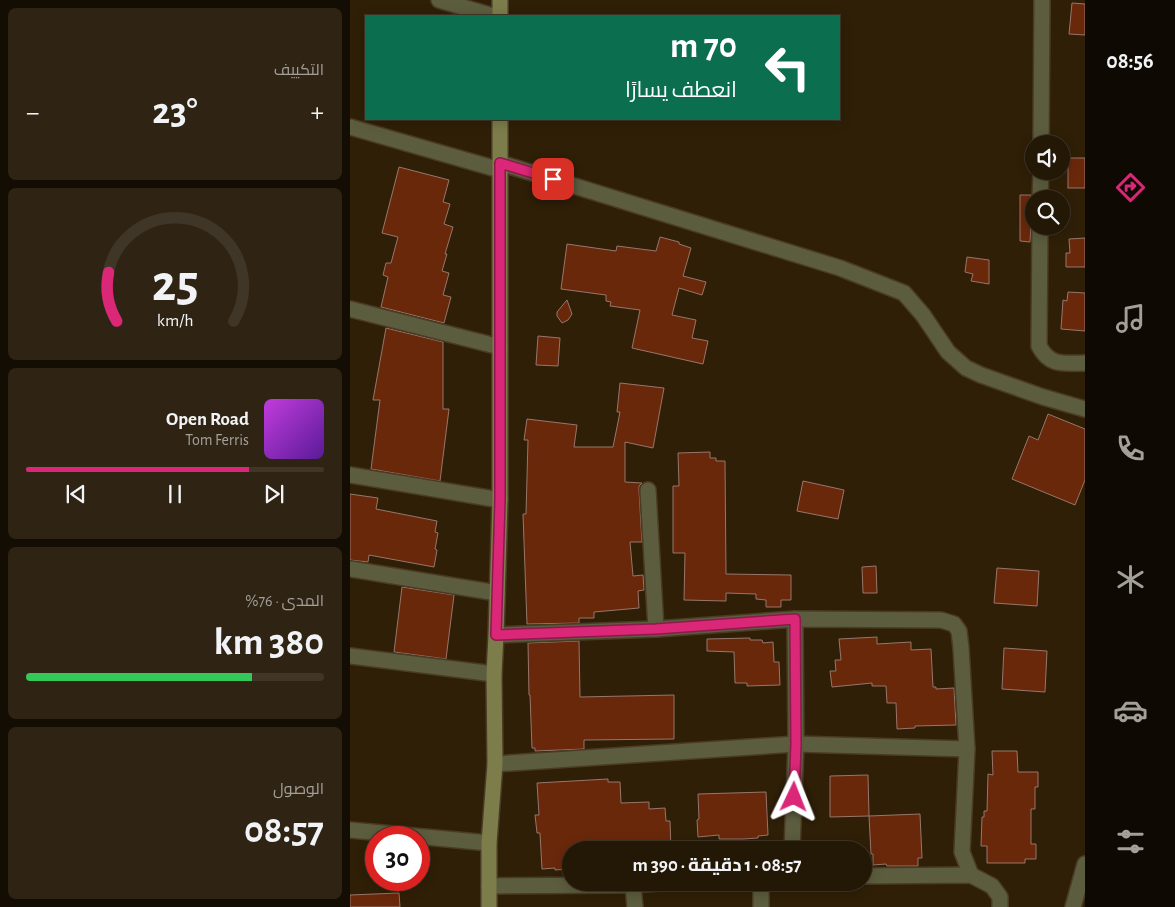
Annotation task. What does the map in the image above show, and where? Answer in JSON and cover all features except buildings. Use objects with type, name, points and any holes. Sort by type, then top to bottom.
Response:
[{"type":"street","points":[[439,0],[490,15]]},
{"type":"street","points":[[500,0],[500,15]]},
{"type":"street","points":[[1041,135],[1042,0]]},
{"type":"street","points":[[489,907],[489,843],[495,764],[494,674],[500,500],[500,120]]},
{"type":"street","points":[[350,127],[500,166],[840,268],[904,293],[923,315],[948,352],[966,368],[1043,397],[1085,409]]},
{"type":"street","points":[[1040,235],[1039,346],[1043,354],[1053,362],[1085,363]]},
{"type":"street","points":[[350,309],[500,347]]},
{"type":"street","points":[[350,475],[500,500]]},
{"type":"street","points":[[648,490],[656,629]]},
{"type":"street","points":[[350,569],[497,593]]},
{"type":"street","points":[[792,841],[796,744],[795,619]]},
{"type":"street","points":[[496,635],[656,629],[795,619],[941,620],[954,624],[959,631],[962,648],[968,749],[962,852],[971,875]]},
{"type":"street","points":[[350,656],[494,674]]},
{"type":"street","points":[[495,764],[796,744],[968,749]]},
{"type":"street","points":[[350,830],[489,843]]},
{"type":"street","points":[[1072,907],[1085,864]]},
{"type":"street","points":[[872,876],[971,875],[992,886],[1000,897],[1000,907]]},
{"type":"street","points":[[489,886],[562,885]]},
{"type":"street","points":[[634,891],[635,907]]},
{"type":"street","points":[[761,891],[761,907]]},
{"type":"route","points":[[553,179],[500,163],[500,500],[496,635],[656,629],[795,619],[796,744],[794,797]]}]
